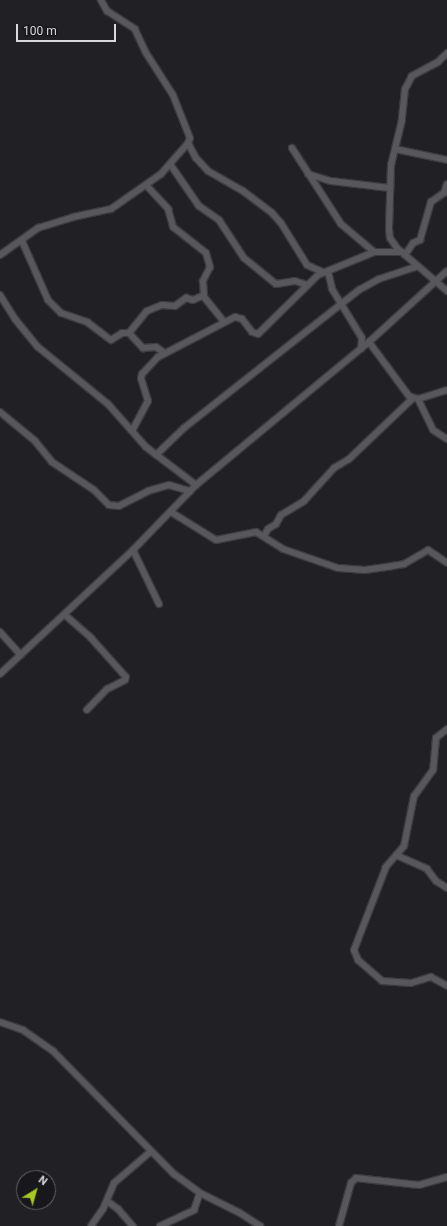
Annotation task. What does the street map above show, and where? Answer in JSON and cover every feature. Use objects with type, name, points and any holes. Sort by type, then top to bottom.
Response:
[{"type":"street","points":[[0,255],[46,225],[73,216],[107,211],[161,174],[188,143],[190,138],[173,95],[146,53],[135,29],[107,11],[101,0]]},
{"type":"street","points":[[447,53],[438,62],[412,76],[409,80],[394,148],[390,188],[390,238],[403,253],[447,291]]},
{"type":"street","points":[[188,143],[196,158],[208,171],[243,191],[272,213],[281,223],[307,265],[326,271]]},
{"type":"street","points":[[292,148],[340,224],[374,252]]},
{"type":"street","points":[[394,148],[447,160]]},
{"type":"street","points":[[170,164],[198,206],[219,220],[244,258],[276,284],[295,281],[307,285]]},
{"type":"street","points":[[308,174],[331,181],[390,188]]},
{"type":"street","points":[[132,431],[148,401],[141,378],[149,364],[165,352],[224,322],[238,317],[252,332],[258,334],[307,285],[326,271],[374,252],[403,253],[413,243],[420,240],[431,202],[444,193],[447,184]]},
{"type":"street","points":[[146,185],[168,209],[173,227],[203,250],[209,258],[210,267],[202,284],[204,295],[224,322]]},
{"type":"street","points":[[22,240],[46,296],[54,307],[66,316],[87,322],[110,340],[122,334],[129,333],[147,311],[162,306],[175,306],[186,298],[193,300],[204,295]]},
{"type":"street","points":[[156,455],[184,428],[367,285],[418,266]]},
{"type":"street","points":[[326,271],[331,286],[362,338],[361,349]]},
{"type":"street","points":[[0,674],[65,615],[171,512],[196,485],[361,349],[447,271]]},
{"type":"street","points":[[0,295],[15,319],[38,347],[108,404],[156,455],[196,485]]},
{"type":"street","points":[[129,333],[143,348],[156,347],[165,352]]},
{"type":"street","points":[[369,342],[405,392],[415,398],[433,430],[447,439]]},
{"type":"street","points":[[264,536],[268,529],[276,524],[281,515],[304,501],[334,468],[350,458],[415,398],[447,390]]},
{"type":"street","points":[[0,412],[35,442],[52,462],[94,490],[109,505],[119,506],[148,491],[169,485],[190,491]]},
{"type":"street","points":[[171,512],[218,541],[250,532],[264,536],[283,549],[338,568],[365,570],[404,564],[430,550],[447,563]]},
{"type":"street","points":[[132,550],[159,604]]},
{"type":"street","points":[[65,615],[95,641],[126,677],[107,689],[87,710]]},
{"type":"street","points":[[0,632],[21,655]]},
{"type":"street","points":[[447,729],[436,738],[433,770],[414,796],[405,843],[386,867],[355,946],[355,956],[376,976],[388,983],[411,983],[431,977],[447,986]]},
{"type":"street","points":[[396,855],[427,868],[436,881],[447,888]]},
{"type":"street","points":[[0,1022],[23,1030],[42,1042],[150,1152],[200,1193],[260,1226]]},
{"type":"street","points":[[91,1226],[107,1201],[114,1183],[150,1152]]},
{"type":"street","points":[[339,1226],[352,1183],[356,1178],[419,1185],[447,1177]]},
{"type":"street","points":[[160,1226],[194,1210],[200,1193]]},
{"type":"street","points":[[107,1201],[118,1209],[133,1226]]}]
